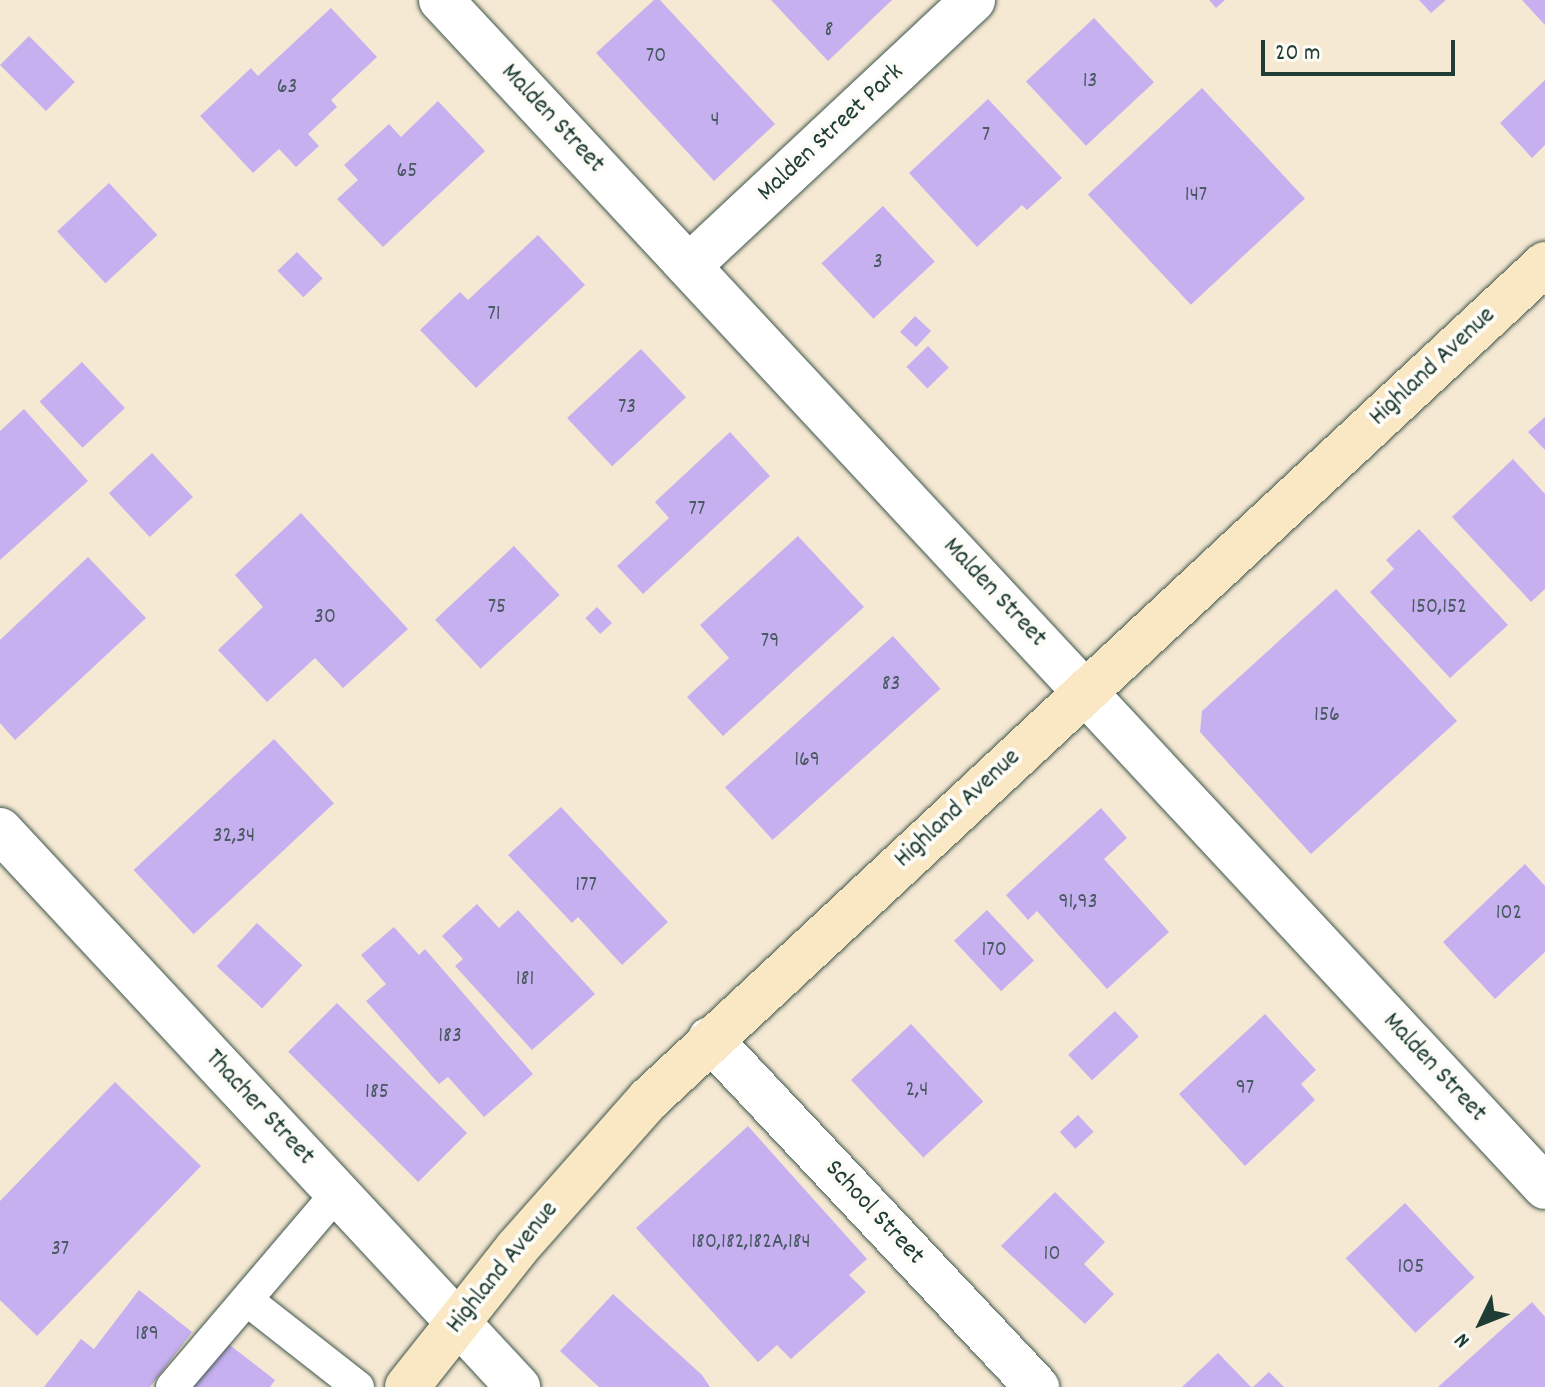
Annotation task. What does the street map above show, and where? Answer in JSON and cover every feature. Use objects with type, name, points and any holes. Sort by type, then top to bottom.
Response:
[{"type":"main road","name":"Highland Avenue","points":[[407,1387],[617,1133],[710,1039],[1545,264]]},
{"type":"street","name":"Malden Street","points":[[441,0],[1545,1187]]},
{"type":"street","name":"Malden Street Park","points":[[689,266],[973,0]]},
{"type":"street","name":"Thacher Street","points":[[0,830],[518,1387]]},
{"type":"street","name":"School Street","points":[[710,1039],[1037,1387]]},
{"type":"lane","points":[[172,1387],[337,1193]]},
{"type":"lane","points":[[247,1300],[358,1387]]},
{"type":"building","points":[[654,0],[660,0],[775,124],[714,181],[596,53]]},
{"type":"building","points":[[771,0],[892,0],[828,61]]},
{"type":"building","points":[[1209,0],[1225,0],[1216,8]]},
{"type":"building","points":[[1419,0],[1446,0],[1431,13]]},
{"type":"building","points":[[1522,0],[1545,0],[1545,25]]},
{"type":"building","points":[[331,8],[377,57],[331,100],[337,107],[308,134],[319,146],[296,167],[279,149],[253,173],[200,116],[251,68],[258,76]]},
{"type":"building","points":[[1094,18],[1154,82],[1086,146],[1026,81]]},
{"type":"building","points":[[29,36],[75,82],[46,111],[0,65]]},
{"type":"building","points":[[1545,80],[1545,145],[1532,158],[1500,123]]},
{"type":"building","points":[[1202,88],[1305,198],[1191,305],[1088,194]]},
{"type":"building","points":[[988,99],[1062,178],[1027,210],[1022,205],[977,247],[909,173]]},
{"type":"building","points":[[438,101],[485,151],[383,247],[337,199],[358,180],[344,165],[389,124],[401,137]]},
{"type":"building","points":[[109,183],[157,235],[105,283],[57,231]]},
{"type":"building","points":[[883,206],[935,262],[873,319],[822,263]]},
{"type":"building","points":[[538,235],[585,285],[476,388],[420,330],[460,292],[468,300]]},
{"type":"building","points":[[297,252],[323,279],[303,297],[278,271]]},
{"type":"building","points":[[915,316],[931,331],[916,347],[900,332]]},
{"type":"building","points":[[928,346],[949,368],[927,388],[906,367]]},
{"type":"building","points":[[641,349],[686,397],[612,466],[567,418]]},
{"type":"building","points":[[82,362],[125,408],[83,448],[40,402]]},
{"type":"building","points":[[24,409],[88,481],[0,560],[0,431]]},
{"type":"building","points":[[1545,417],[1545,450],[1528,432]]},
{"type":"building","points":[[730,432],[770,476],[643,594],[617,566],[669,518],[655,502]]},
{"type":"building","points":[[152,453],[193,497],[150,537],[109,493]]},
{"type":"building","points":[[1513,459],[1545,494],[1545,589],[1531,602],[1452,517]]},
{"type":"building","points":[[301,513],[408,629],[343,688],[315,658],[267,702],[218,650],[263,607],[235,575]]},
{"type":"building","points":[[1419,529],[1508,625],[1450,678],[1370,592],[1394,569],[1386,560]]},
{"type":"building","points":[[798,536],[864,607],[723,736],[687,697],[729,658],[700,625]]},
{"type":"building","points":[[514,546],[560,595],[481,669],[435,620]]},
{"type":"building","points":[[88,557],[146,618],[15,740],[0,723],[0,640]]},
{"type":"building","points":[[1336,589],[1457,721],[1311,854],[1200,732],[1202,711]]},
{"type":"building","points":[[597,607],[612,623],[600,634],[585,618]]},
{"type":"building","points":[[893,636],[941,689],[773,840],[725,787]]},
{"type":"building","points":[[274,739],[334,803],[194,934],[134,870]]},
{"type":"building","points":[[561,807],[668,922],[622,965],[578,917],[572,923],[508,855]]},
{"type":"building","points":[[1101,808],[1127,838],[1104,859],[1169,932],[1107,989],[1037,911],[1028,920],[1006,895]]},
{"type":"building","points":[[1525,864],[1545,886],[1545,952],[1495,999],[1443,942]]},
{"type":"building","points":[[477,904],[499,928],[518,910],[595,994],[532,1050],[455,966],[463,959],[442,936]]},
{"type":"building","points":[[987,910],[1034,960],[1001,991],[954,941]]},
{"type":"building","points":[[257,923],[302,965],[262,1008],[217,966]]},
{"type":"building","points":[[394,927],[419,955],[425,949],[533,1074],[484,1117],[448,1077],[439,1084],[366,1001],[386,984],[361,955]]},
{"type":"building","points":[[337,1003],[467,1133],[418,1182],[288,1052]]},
{"type":"building","points":[[1115,1011],[1139,1037],[1092,1080],[1068,1055]]},
{"type":"building","points":[[1265,1014],[1316,1070],[1301,1084],[1315,1100],[1245,1166],[1179,1094]]},
{"type":"building","points":[[911,1024],[983,1102],[923,1157],[851,1080]]},
{"type":"building","points":[[115,1082],[201,1166],[37,1336],[0,1300],[0,1201]]},
{"type":"building","points":[[1078,1115],[1094,1132],[1075,1149],[1060,1132]]},
{"type":"building","points":[[748,1126],[867,1259],[849,1275],[866,1292],[791,1359],[777,1345],[758,1362],[636,1228]]},
{"type":"building","points":[[1055,1192],[1105,1242],[1084,1264],[1114,1294],[1085,1324],[1001,1246]]},
{"type":"building","points":[[1405,1203],[1475,1278],[1415,1333],[1346,1258]]},
{"type":"building","points":[[139,1290],[192,1332],[150,1387],[44,1387],[81,1339],[94,1349]]},
{"type":"building","points":[[613,1294],[702,1375],[710,1387],[599,1387],[560,1351]]},
{"type":"building","points":[[1532,1302],[1545,1317],[1545,1387],[1438,1387]]},
{"type":"building","points":[[222,1339],[275,1380],[270,1387],[185,1387]]},
{"type":"building","points":[[1218,1353],[1251,1387],[1182,1387]]},
{"type":"building","points":[[1269,1372],[1284,1387],[1253,1387]]}]
